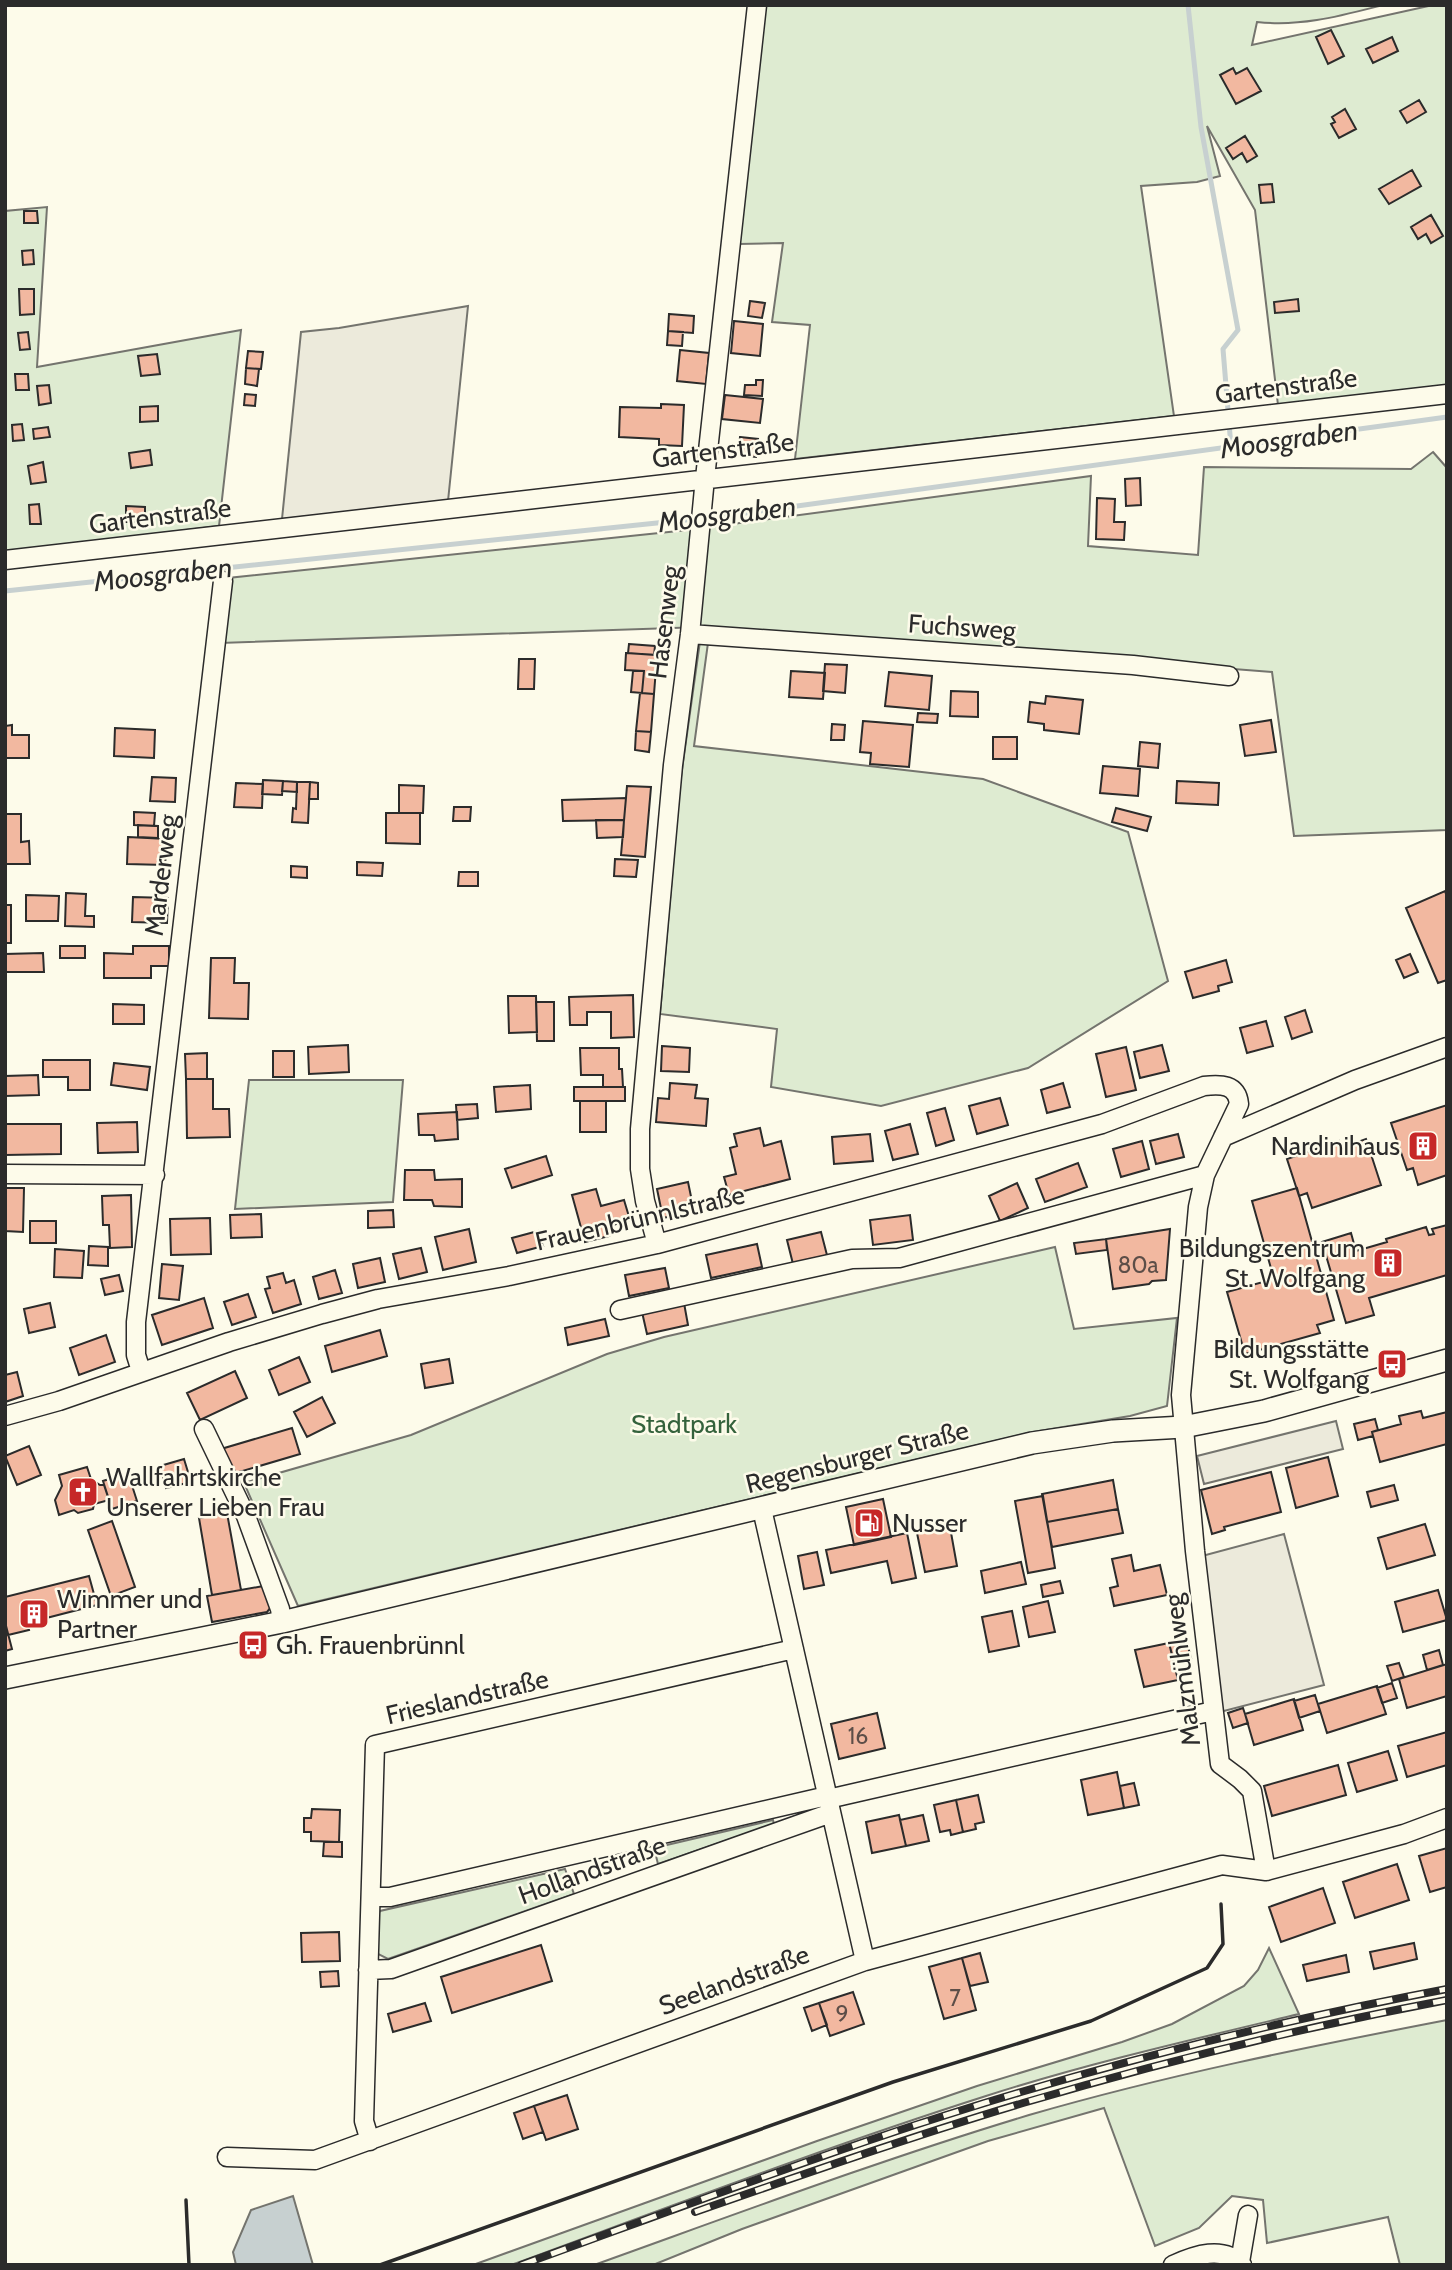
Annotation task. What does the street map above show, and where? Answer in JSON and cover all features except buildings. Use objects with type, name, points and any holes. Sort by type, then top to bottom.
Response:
[{"type":"street","name":"Hasenweg","points":[[657,1244],[645,1201],[640,1168],[640,1129],[673,765],[690,634],[757,5]]},
{"type":"street","name":"Gartenstraße","points":[[5,560],[1447,394]]},
{"type":"street","name":"Marderweg","points":[[141,1371],[136,1355],[136,1322],[223,581]]},
{"type":"street","name":"Fuchsweg","points":[[690,634],[1119,664],[1229,676]]},
{"type":"street","points":[[1223,1137],[1355,1080],[1447,1047]]},
{"type":"street","name":"Frauenbrünnlstraße","points":[[5,1416],[58,1401],[229,1342],[378,1299],[498,1278],[657,1244],[1102,1124],[1204,1086],[1219,1085],[1231,1087],[1238,1095],[1239,1104],[1205,1175],[1197,1221],[1181,1395],[1183,1426]]},
{"type":"street","points":[[5,1174],[155,1175]]},
{"type":"street","points":[[620,1310],[852,1259],[899,1258],[1205,1175]]},
{"type":"street","name":"Regensburger Straße","points":[[5,1678],[282,1622],[1032,1443],[1113,1431],[1183,1426],[1264,1411],[1447,1360]]},
{"type":"street","name":"Malzmühlweg","points":[[1183,1426],[1220,1764],[1252,1791],[1266,1871]]},
{"type":"street","points":[[204,1429],[246,1517],[280,1609],[282,1622]]},
{"type":"street","points":[[762,1509],[865,1961]]},
{"type":"street","name":"Frieslandstraße","points":[[370,2141],[364,2121],[375,1745],[794,1649]]},
{"type":"street","name":"Hollandstraße","points":[[371,1897],[390,1897],[829,1803],[1213,1712]]},
{"type":"street","name":"Hollandstraße","points":[[368,1970],[391,1969],[829,1803]]},
{"type":"street","points":[[1266,1871],[1404,1834],[1447,1818]]},
{"type":"street","name":"Seelandstraße","points":[[227,2157],[315,2160],[865,1961],[1222,1865],[1266,1871]]},
{"type":"street","points":[[1173,2265],[1192,2257],[1213,2253],[1229,2255],[1241,2263],[1248,2215]]},
{"type":"green space","points":[[764,5],[1383,5],[1305,22],[1257,22],[1252,45],[1433,5],[1447,5],[1447,385],[1278,405],[1255,210],[1207,126],[1220,176],[1197,182],[1141,186],[1174,416],[795,459],[810,325],[772,322],[783,243],[739,244]]},
{"type":"green space","points":[[47,207],[37,367],[241,330],[219,526],[5,552],[5,211]]},
{"type":"green space","points":[[1433,452],[1447,468],[1447,830],[1294,836],[1272,672],[710,628],[694,746],[983,779],[1128,832],[1168,981],[1028,1068],[881,1106],[771,1087],[777,1029],[660,1014],[680,784],[702,627],[220,643],[228,578],[688,530],[1091,476],[1088,546],[1198,555],[1204,467],[1411,469]]},
{"type":"green space","points":[[249,1080],[403,1080],[393,1202],[235,1209]]},
{"type":"green space","name":"Stadtpark","points":[[1055,1247],[1074,1329],[1177,1318],[1167,1406],[1130,1416],[1033,1432],[298,1606],[244,1483],[411,1435],[607,1354],[664,1337]]},
{"type":"green space","points":[[773,1820],[774,1824],[658,1864],[654,1848]]},
{"type":"green space","points":[[565,1869],[574,1894],[388,1959],[376,1953],[376,1918],[380,1911]]},
{"type":"green space","points":[[1269,1948],[1299,2014],[1025,2084],[807,2157],[511,2265],[473,2265],[817,2141],[977,2086],[1172,2024],[1244,1986],[1258,1970]]},
{"type":"green space","points":[[1447,2020],[1447,2265],[1400,2265],[1388,2217],[1267,2243],[1263,2200],[1232,2196],[1199,2228],[1155,2246],[1104,2108],[988,2141],[742,2229],[653,2265],[594,2265],[865,2168],[1029,2115],[1185,2074]]},
{"type":"shaded area","points":[[468,306],[448,501],[282,519],[301,332]]},
{"type":"shaded area","points":[[1336,1421],[1343,1449],[1204,1484],[1197,1456]]},
{"type":"shaded area","points":[[1284,1534],[1324,1685],[1220,1712],[1202,1556]]},
{"type":"shaded area","points":[[293,2196],[313,2265],[236,2265],[233,2252],[251,2210]]},
{"type":"waterway","points":[[1188,5],[1201,127],[1238,330],[1223,349],[1231,447]]},
{"type":"waterway","name":"Moosgraben","points":[[5,591],[724,516],[1447,417]]},
{"type":"railway","points":[[521,2265],[832,2153],[1021,2092],[1232,2035],[1447,1989]]},
{"type":"railway","points":[[695,2212],[900,2142],[1075,2088],[1287,2034],[1447,2000]]},
{"type":"wall","points":[[380,2265],[893,2082],[1091,2021],[1207,1968],[1223,1944],[1221,1904]]},
{"type":"wall","points":[[186,2200],[189,2265]]},
{"type":"place","name":"Nardinihaus","points":[[1423,1146]]},
{"type":"place","name":"Bildungszentrum St. Wolfgang","points":[[1388,1263]]},
{"type":"place","name":"Bildungsstätte St. Wolfgang","points":[[1392,1364]]},
{"type":"place","name":"Wallfahrtskirche Unserer Lieben Frau","points":[[83,1492]]},
{"type":"place","name":"Nusser","points":[[869,1523]]},
{"type":"place","name":"Wimmer und Partner","points":[[34,1614]]},
{"type":"place","name":"Gh. Frauenbrünnl","points":[[253,1645]]}]
